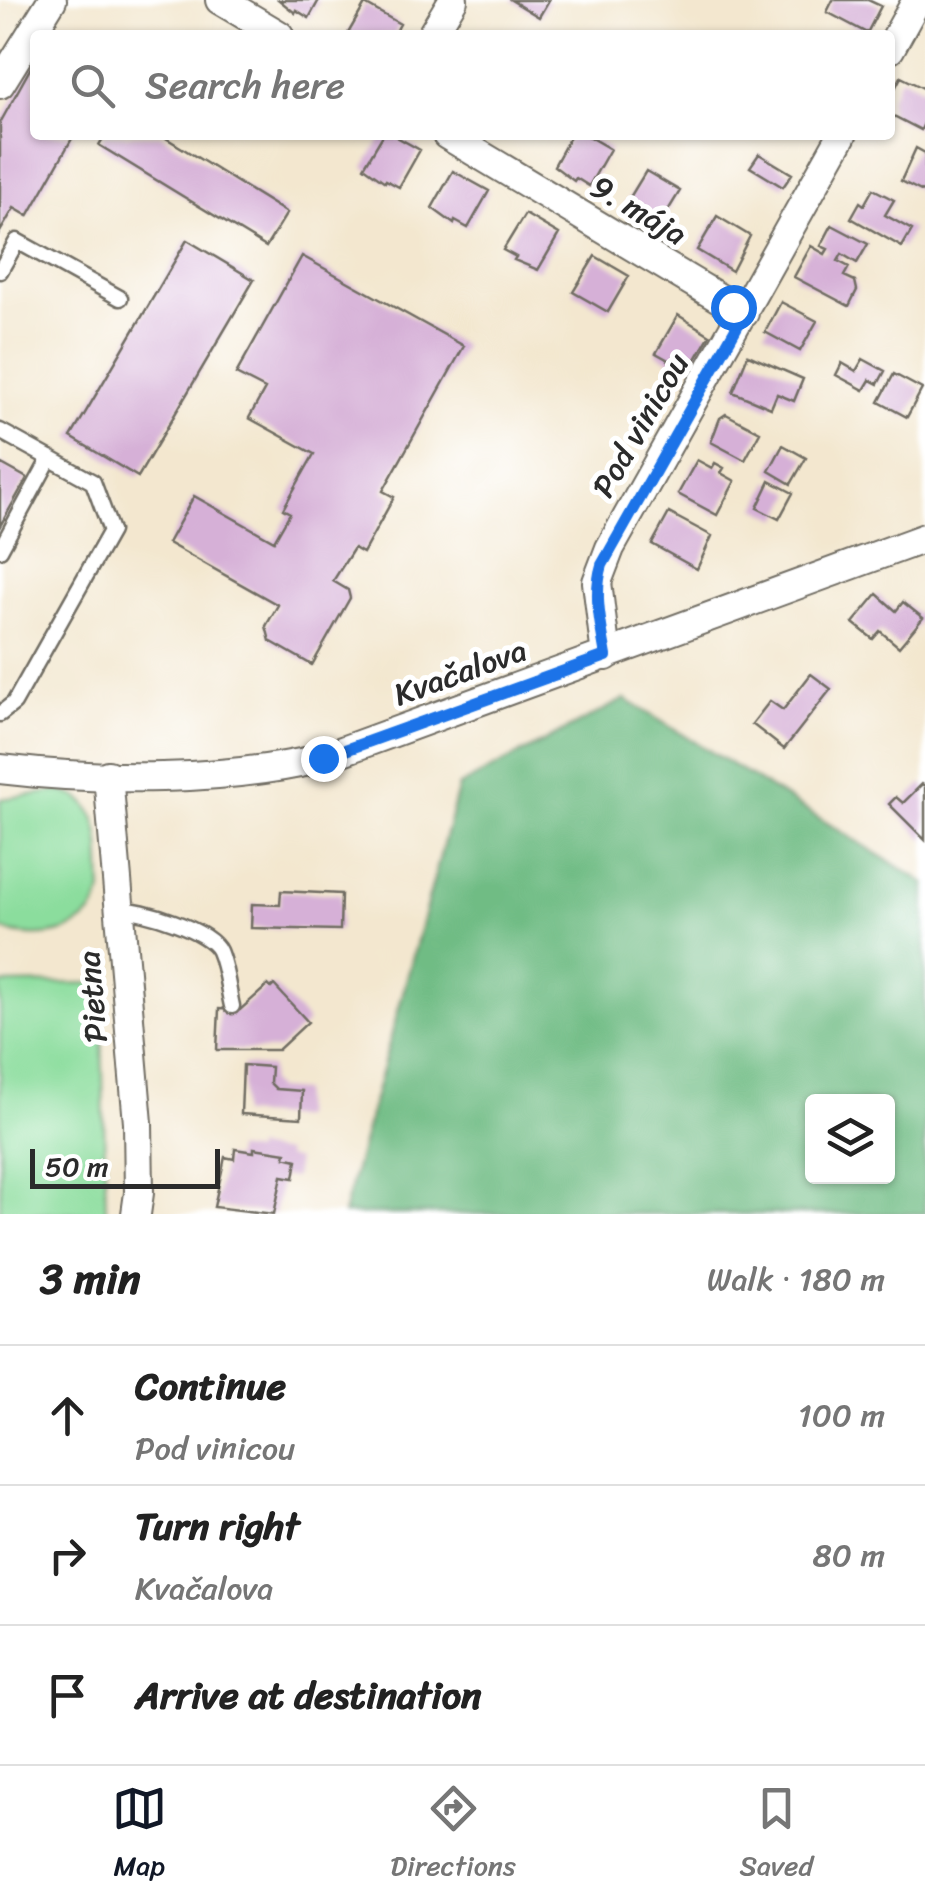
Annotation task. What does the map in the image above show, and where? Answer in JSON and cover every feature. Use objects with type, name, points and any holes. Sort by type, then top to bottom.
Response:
[{"type":"street","points":[[33,30],[52,0]]},
{"type":"street","points":[[220,0],[271,30]]},
{"type":"street","points":[[435,30],[453,0]]},
{"type":"street","points":[[895,40],[917,0]]},
{"type":"street","points":[[0,84],[30,36]]},
{"type":"street","name":"9. mája","points":[[455,140],[744,314]]},
{"type":"street","name":"Pod vinicou","points":[[606,656],[598,599],[602,565],[839,140]]},
{"type":"street","name":"Kvačalova","points":[[0,769],[230,774],[305,762],[366,744],[925,538]]},
{"type":"street","name":"Pietna","points":[[108,774],[138,1123],[136,1214]]},
{"type":"lane","points":[[0,270],[16,241],[120,298]]},
{"type":"lane","points":[[0,431],[94,482],[111,531],[14,704],[0,714]]},
{"type":"lane","points":[[2,544],[50,458]]},
{"type":"lane","points":[[119,909],[135,909],[207,937],[218,948],[232,1006]]},
{"type":"green space","points":[[625,699],[925,883],[925,1214],[343,1214],[459,786]]},
{"type":"green space","points":[[58,791],[74,795],[86,804],[98,829],[102,891],[96,906],[76,926],[62,932],[33,935],[0,929],[0,799]]},
{"type":"green space","points":[[101,983],[106,1214],[0,1214],[0,984]]},
{"type":"building","points":[[279,0],[319,0],[309,18]]},
{"type":"building","points":[[511,0],[549,0],[539,17]]},
{"type":"building","points":[[833,0],[868,0],[881,6],[869,30],[827,12]]},
{"type":"building","points":[[365,4],[400,24],[397,30],[350,30]]},
{"type":"building","points":[[30,69],[30,140],[71,140],[28,216],[14,208],[0,232],[0,123]]},
{"type":"building","points":[[901,77],[925,89],[925,121],[921,130],[895,117],[895,88]]},
{"type":"building","points":[[102,140],[169,140],[287,213],[266,247],[99,145]]},
{"type":"building","points":[[380,140],[402,140],[420,150],[399,187],[364,167]]},
{"type":"building","points":[[568,140],[595,140],[610,149],[589,186],[576,178],[574,181],[554,166]]},
{"type":"building","points":[[916,148],[925,153],[925,193],[901,181]]},
{"type":"building","points":[[759,154],[792,174],[783,187],[750,167]]},
{"type":"building","points":[[453,171],[489,191],[468,228],[455,221],[454,224],[432,208]]},
{"type":"building","points":[[646,171],[680,191],[658,227],[634,217],[636,214],[624,207]]},
{"type":"building","points":[[873,189],[894,200],[885,215],[912,230],[902,247],[851,218]]},
{"type":"building","points":[[525,214],[559,234],[538,270],[514,260],[516,257],[503,250]]},
{"type":"building","points":[[717,216],[750,236],[732,271],[697,250]]},
{"type":"building","points":[[832,225],[868,244],[857,263],[842,254],[838,261],[849,267],[844,276],[855,281],[857,290],[849,306],[794,277],[811,246],[825,254],[828,249],[821,246]]},
{"type":"building","points":[[187,240],[254,280],[138,477],[71,437]]},
{"type":"building","points":[[302,256],[464,346],[383,491],[394,497],[363,553],[354,548],[333,581],[348,590],[350,598],[312,665],[270,641],[266,626],[278,605],[168,543],[194,496],[274,541],[290,513],[283,509],[314,454],[249,418],[265,389],[236,374]]},
{"type":"building","points":[[595,256],[629,276],[608,312],[573,292]]},
{"type":"building","points":[[781,302],[817,321],[800,351],[765,332]]},
{"type":"building","points":[[678,315],[710,335],[692,366],[677,357],[674,363],[656,353]]},
{"type":"building","points":[[748,355],[803,379],[794,401],[777,394],[771,408],[733,392]]},
{"type":"building","points":[[863,359],[885,371],[878,384],[870,380],[864,390],[836,375],[842,363],[856,371]]},
{"type":"building","points":[[894,374],[922,389],[907,417],[879,402]]},
{"type":"building","points":[[726,414],[760,432],[745,460],[711,442],[720,418]]},
{"type":"building","points":[[783,445],[806,458],[791,484],[769,471]]},
{"type":"building","points":[[697,460],[712,468],[715,463],[724,468],[721,473],[735,481],[717,515],[678,494]]},
{"type":"building","points":[[0,463],[27,478],[0,526]]},
{"type":"building","points":[[770,481],[793,493],[779,519],[757,508]]},
{"type":"building","points":[[669,513],[712,536],[697,569],[652,544]]},
{"type":"building","points":[[877,594],[896,611],[903,602],[923,618],[899,647],[880,631],[873,639],[853,623]]},
{"type":"building","points":[[811,674],[831,689],[784,749],[752,724],[770,701],[783,710]]},
{"type":"building","points":[[922,784],[925,840],[889,804],[896,797],[903,803]]},
{"type":"building","points":[[281,891],[341,894],[340,930],[251,928],[252,904],[280,905]]},
{"type":"building","points":[[268,985],[274,985],[308,1022],[278,1050],[217,1050],[219,1009],[240,1010]]},
{"type":"building","points":[[243,1065],[271,1067],[270,1083],[276,1089],[302,1091],[301,1118],[241,1114]]},
{"type":"building","points":[[254,1148],[286,1153],[285,1157],[297,1160],[294,1178],[282,1176],[274,1214],[214,1207],[225,1157],[234,1159],[235,1149],[254,1152]]},
{"type":"route","points":[[323,758],[606,656],[598,612],[602,565],[744,314],[733,307]]}]
